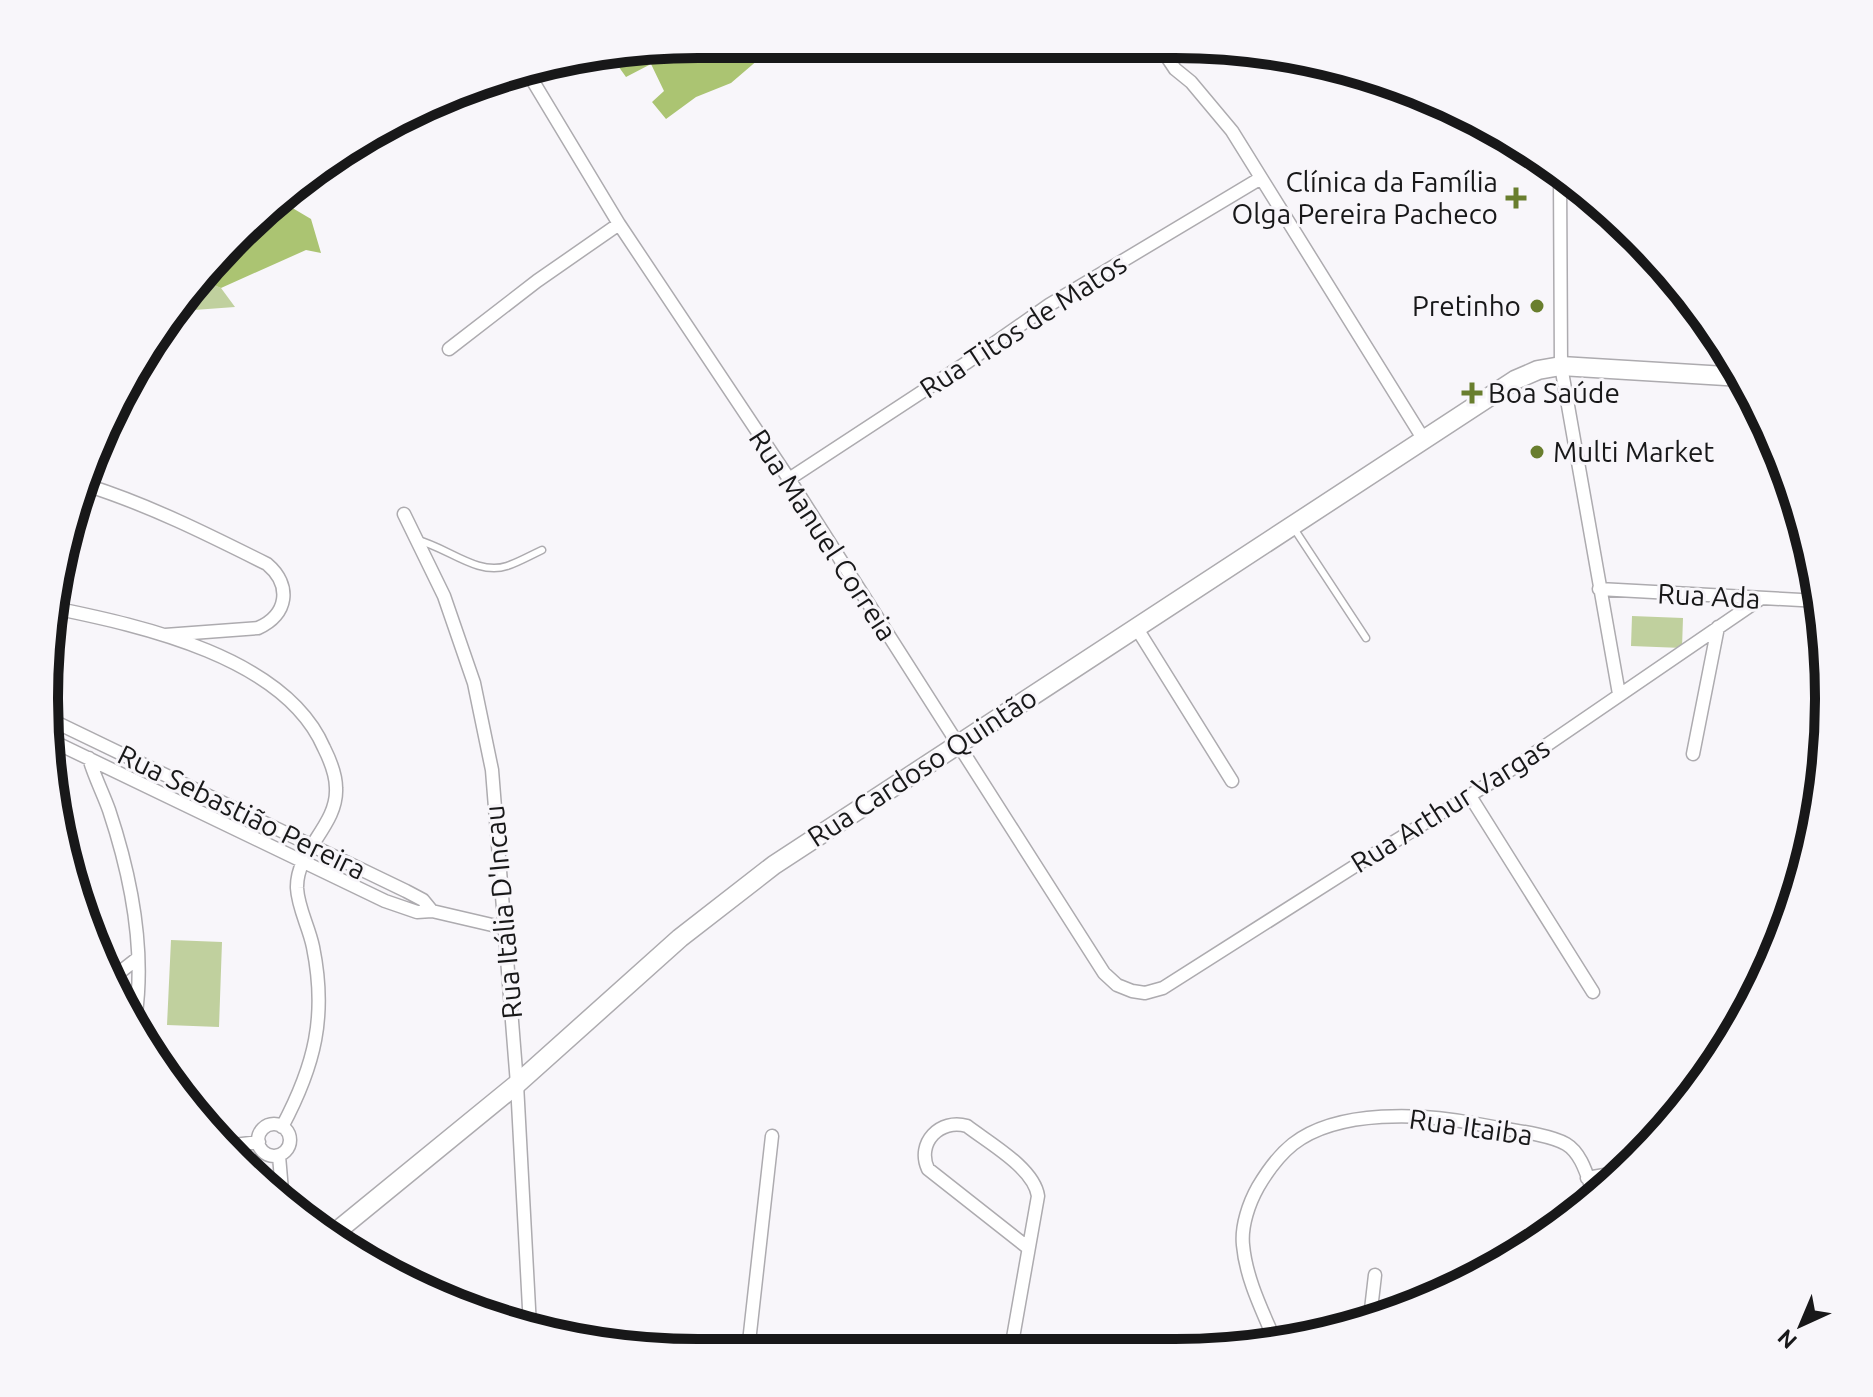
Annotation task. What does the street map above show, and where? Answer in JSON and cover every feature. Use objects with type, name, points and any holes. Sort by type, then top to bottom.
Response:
[{"type":"street","points":[[1168,58],[1232,131],[1424,440]]},
{"type":"street","name":"Rua Manuel Correia","points":[[532,80],[619,224],[789,479],[1104,973],[1117,985],[1132,991]]},
{"type":"street","name":"Rua Titos de Matos","points":[[789,479],[1049,305],[1261,178]]},
{"type":"street","points":[[1560,187],[1561,366],[1619,694]]},
{"type":"street","points":[[449,349],[537,281],[619,224]]},
{"type":"street","name":"Rua Cardoso Quintão","points":[[340,1229],[517,1084],[680,938],[762,874],[1515,380],[1538,370],[1561,366],[1728,376]]},
{"type":"street","points":[[94,487],[128,498],[199,529],[267,564],[283,583],[282,604],[270,623],[258,628],[161,636]]},
{"type":"street","name":"Rua Itália D'Incau","points":[[404,514],[444,596],[474,683],[492,770],[517,1084],[529,1316]]},
{"type":"street","name":"Rua Ada","points":[[1599,589],[1808,601]]},
{"type":"street","name":"Rua Arthur Vargas","points":[[1132,991],[1145,993],[1163,988],[1503,775],[1760,599]]},
{"type":"street","points":[[64,611],[161,636],[251,671],[298,707],[317,731],[331,763],[336,788],[333,808],[311,844],[297,878],[297,892],[320,983],[320,1015],[314,1048],[297,1099],[282,1127]]},
{"type":"street","points":[[1136,627],[1232,781]]},
{"type":"street","points":[[1693,754],[1718,627]]},
{"type":"street","name":"Rua Sebastião Pereira","points":[[59,724],[406,891],[423,900],[432,911]]},
{"type":"street","points":[[90,739],[89,760],[109,810],[124,861],[135,918],[138,958],[136,1004]]},
{"type":"street","name":"Rua Sebastião Pereira","points":[[59,745],[405,909],[432,911],[505,928]]},
{"type":"street","points":[[1470,796],[1593,992]]},
{"type":"street","points":[[120,972],[138,958]]},
{"type":"street","name":"Rua Itaiba","points":[[1272,1332],[1246,1266],[1242,1241],[1253,1195],[1270,1166],[1293,1144],[1316,1130],[1352,1120],[1395,1117],[1450,1119],[1565,1144],[1580,1159],[1587,1178]]},
{"type":"street","points":[[1013,1339],[1038,1196],[1034,1181],[967,1126],[957,1123],[945,1125],[926,1143],[923,1157],[928,1169],[1027,1247]]},
{"type":"street","points":[[277,1125],[287,1131],[290,1143],[279,1156],[266,1154],[259,1142],[261,1131],[266,1127],[277,1125]]},
{"type":"street","points":[[749,1339],[772,1136]]},
{"type":"street","points":[[240,1144],[259,1142]]},
{"type":"street","points":[[279,1156],[281,1184]]},
{"type":"street","points":[[1590,1186],[1587,1178],[1602,1175]]},
{"type":"street","points":[[1371,1308],[1375,1275]]},
{"type":"lane","points":[[1292,526],[1366,638]]},
{"type":"lane","points":[[417,540],[438,545],[472,564],[489,569],[507,566],[542,550]]},
{"type":"green space","points":[[760,58],[731,83],[696,97],[666,119],[652,102],[664,91],[651,64],[626,77],[616,63],[657,59]]},
{"type":"green space","points":[[289,206],[311,219],[321,253],[306,250],[221,288],[211,284]]},
{"type":"green space","points":[[211,284],[221,288],[235,307],[194,310],[192,306]]},
{"type":"green space","points":[[1632,616],[1683,618],[1682,648],[1631,646]]},
{"type":"green space","points":[[171,940],[222,942],[219,1027],[167,1025]]},
{"type":"place","name":"Clínica da Família Olga Pereira Pacheco","points":[[1516,198]]},
{"type":"place","name":"Pretinho","points":[[1537,306]]},
{"type":"place","name":"Boa Saúde","points":[[1472,393]]},
{"type":"place","name":"Multi Market","points":[[1537,452]]}]
